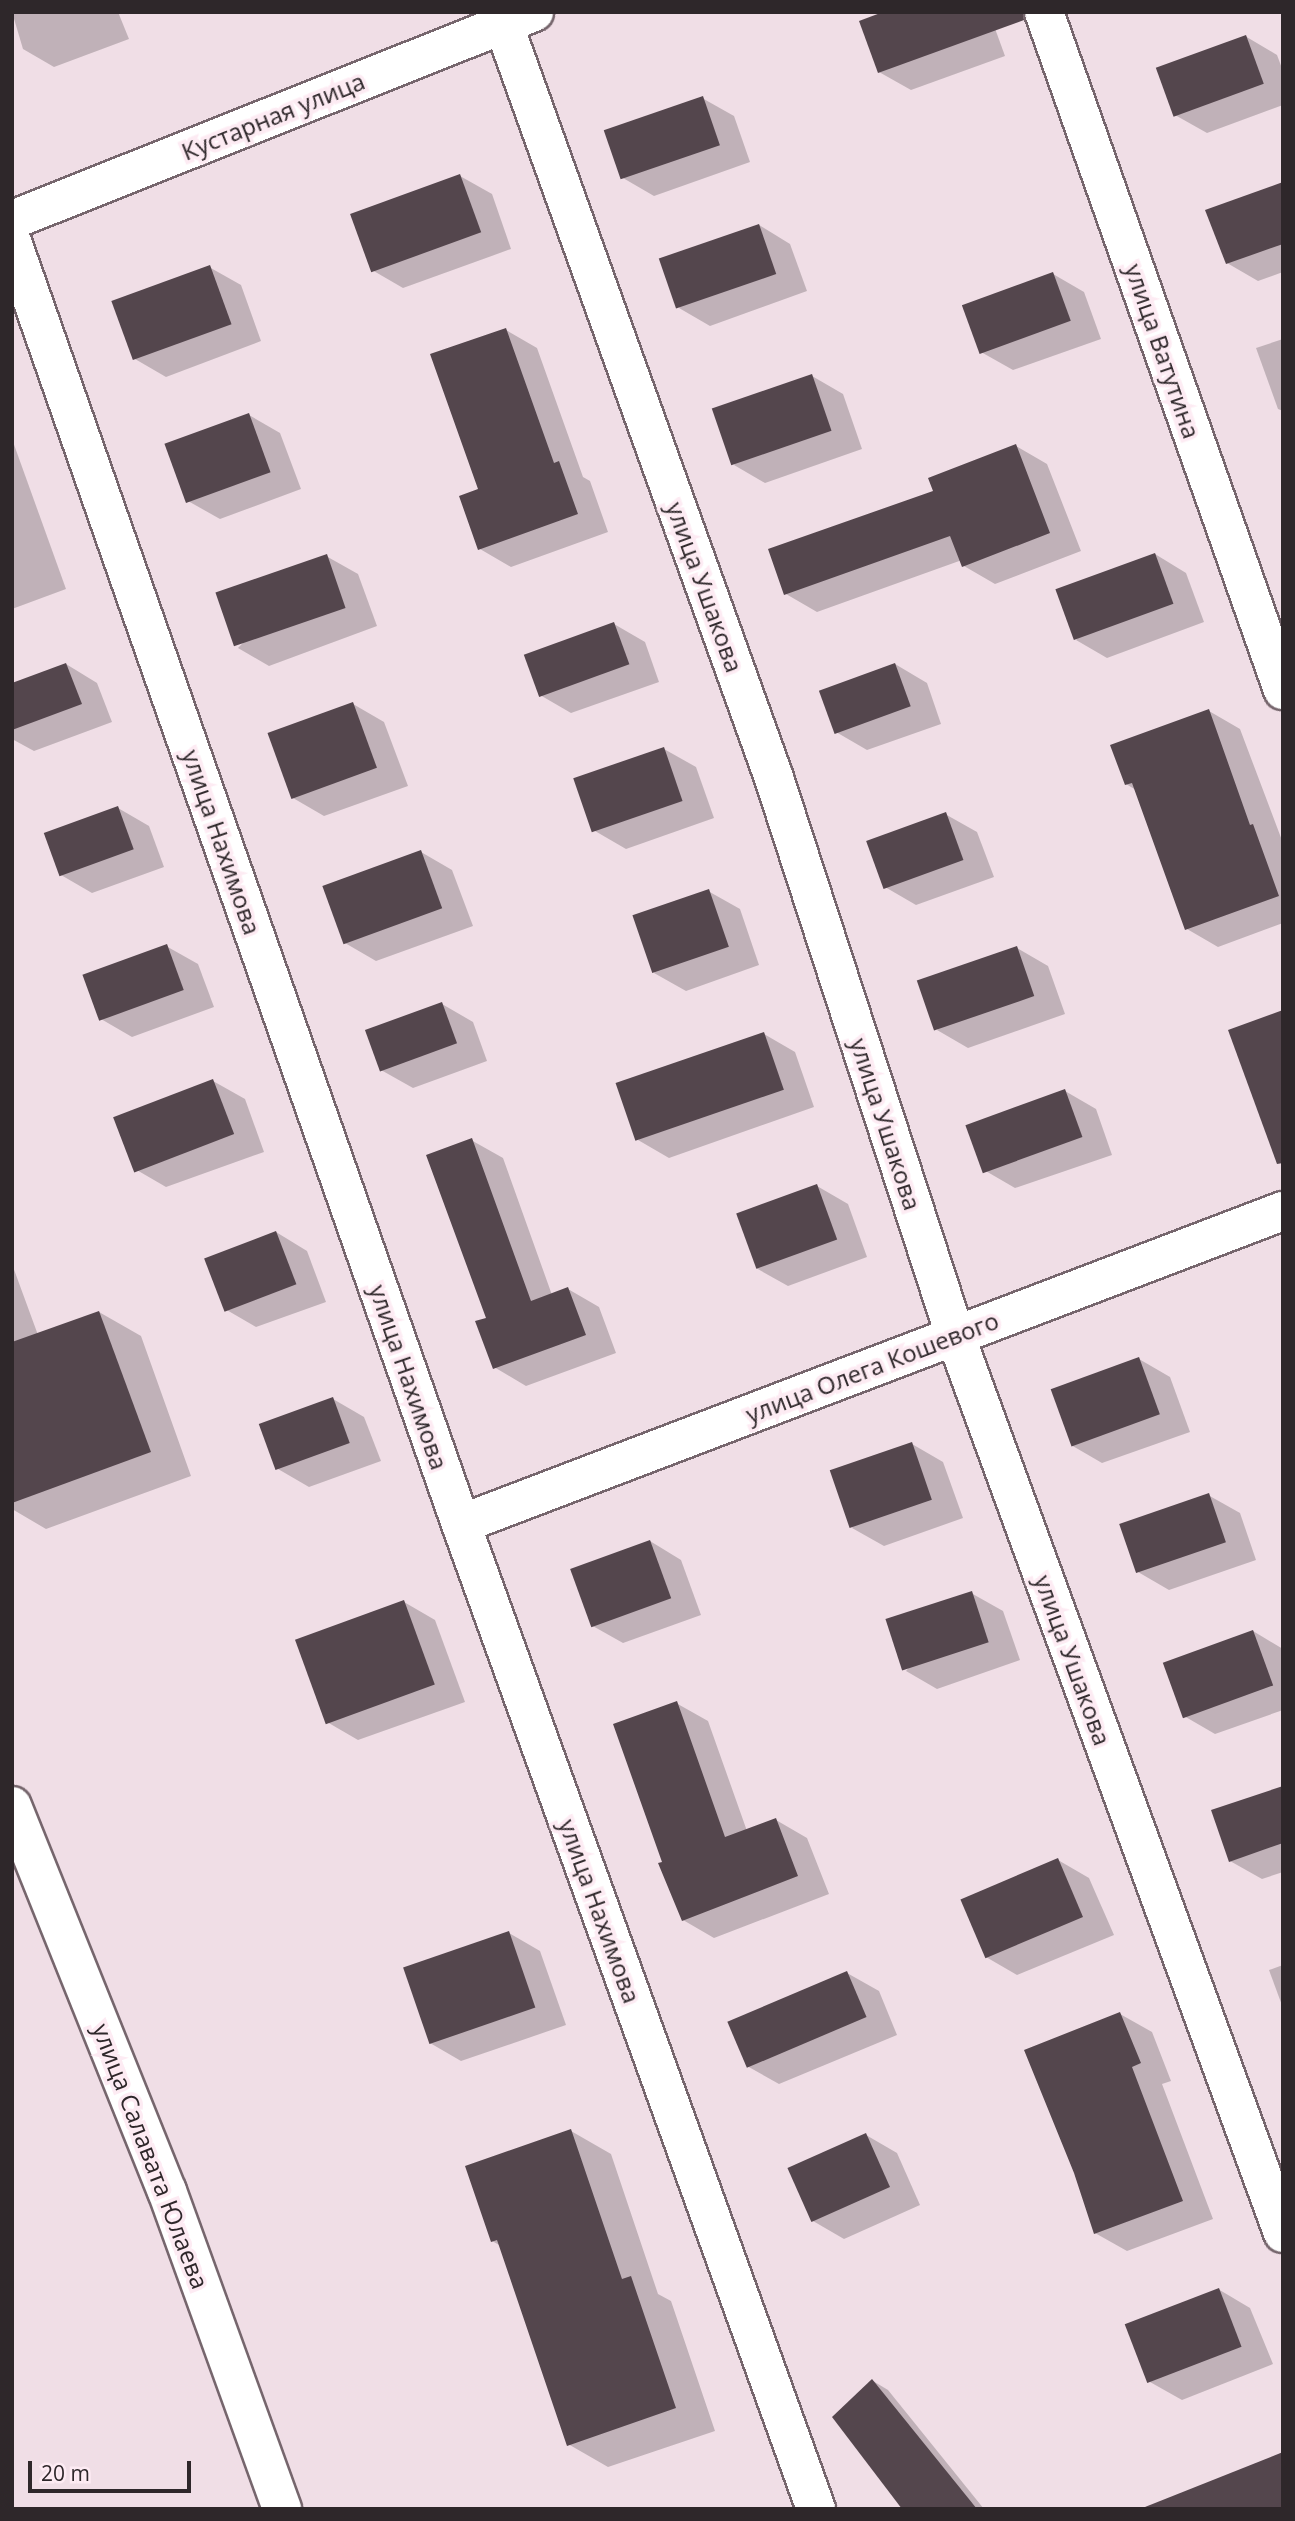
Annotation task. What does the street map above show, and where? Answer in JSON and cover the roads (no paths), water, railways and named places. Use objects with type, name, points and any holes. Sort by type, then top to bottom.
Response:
[{"type":"street","name":"улица Ватутина","points":[[1044,12],[1283,691]]},
{"type":"street","name":"Кустарная улица","points":[[12,220],[512,16]]},
{"type":"street","name":"улица Ушакова","points":[[512,16],[774,778],[955,1335],[1283,2234]]},
{"type":"street","name":"улица Нахимова","points":[[12,242],[461,1524],[816,2509]]},
{"type":"street","name":"улица Олега Кошевого","points":[[461,1524],[1283,1211]]},
{"type":"street","name":"улица Салавата Юлаева","points":[[12,1806],[167,2191],[282,2509]]}]
